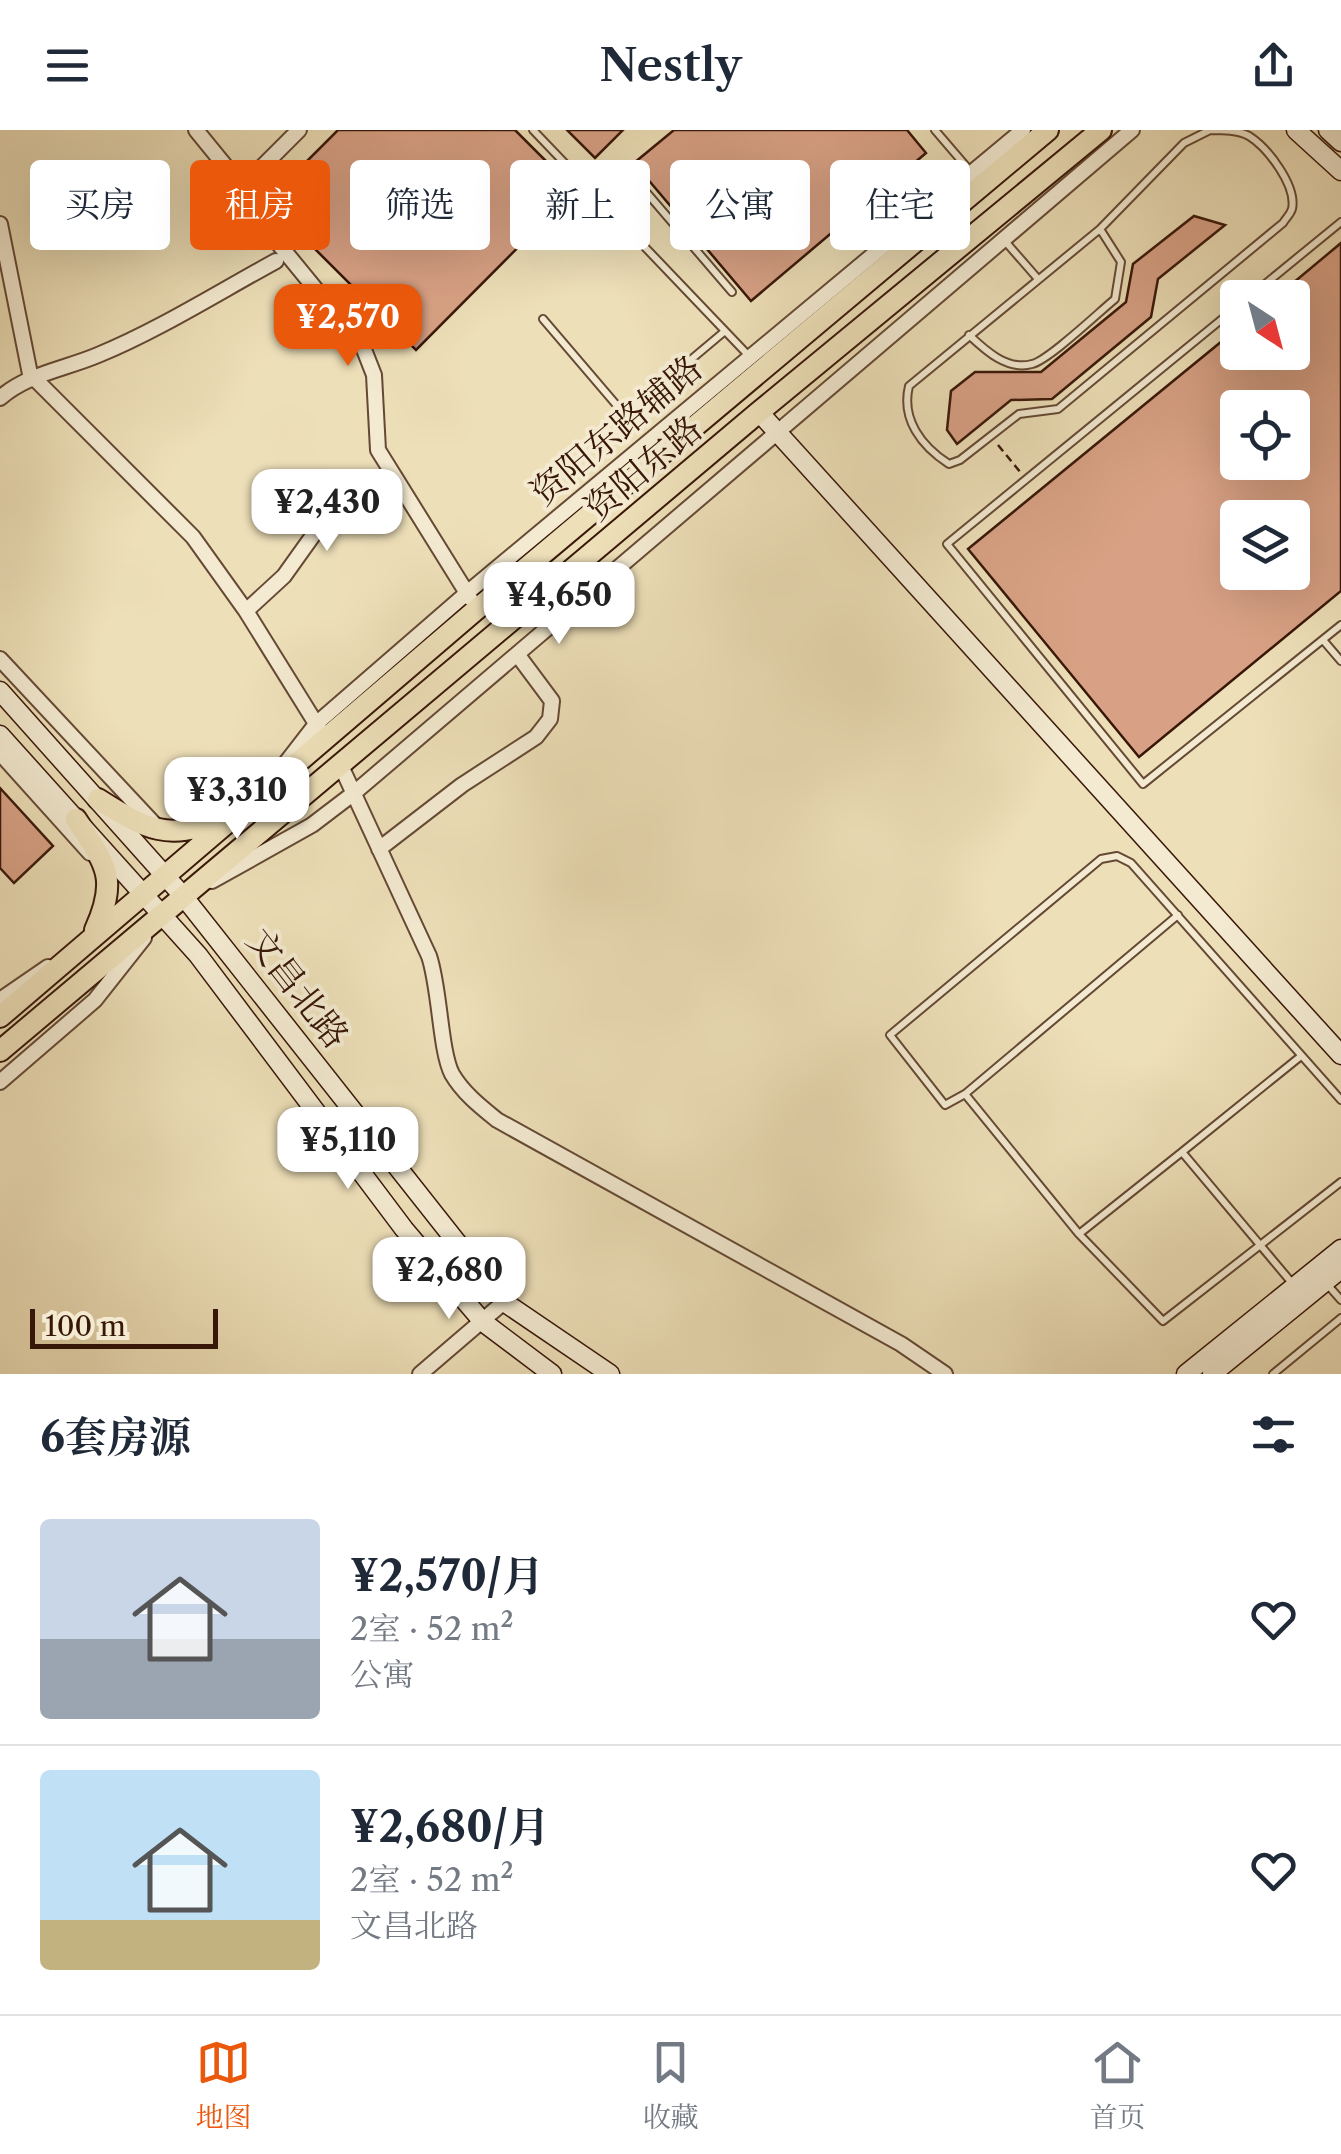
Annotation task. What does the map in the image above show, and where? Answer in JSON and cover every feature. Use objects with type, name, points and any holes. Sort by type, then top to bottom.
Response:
[{"type":"main road","name":"资阳东路","points":[[0,1017],[262,793],[321,732],[472,601],[976,180],[1048,130]]},
{"type":"main road","name":"资阳东路","points":[[0,1051],[1101,130]]},
{"type":"main road","points":[[98,800],[128,818],[160,830],[180,832],[201,828],[262,793]]},
{"type":"main road","points":[[76,819],[106,871],[108,902],[90,940]]},
{"type":"street","points":[[196,130],[220,160]]},
{"type":"street","points":[[269,160],[299,130]]},
{"type":"street","points":[[976,180],[1024,130]]},
{"type":"street","points":[[184,897],[312,826],[354,793],[1132,130]]},
{"type":"street","points":[[1296,130],[1341,171]]},
{"type":"street","points":[[1328,130],[1341,142]]},
{"type":"street","points":[[989,222],[1004,238]]},
{"type":"street","points":[[0,224],[7,304],[33,378],[193,537],[246,611],[321,732]]},
{"type":"street","points":[[284,250],[363,347],[374,375],[378,450],[472,601]]},
{"type":"street","points":[[0,398],[33,378],[100,354],[276,262]]},
{"type":"street","points":[[763,409],[1341,1038]]},
{"type":"street","points":[[781,428],[1341,1055]]},
{"type":"street","points":[[246,611],[284,576],[319,527],[392,475]]},
{"type":"street","points":[[379,849],[462,785],[536,737],[550,718],[552,700],[517,654]]},
{"type":"street","points":[[0,660],[160,830]]},
{"type":"street","name":"文昌北路","points":[[0,691],[166,875],[504,1302],[610,1374]]},
{"type":"street","points":[[0,735],[198,954],[404,1229],[483,1322],[552,1374]]},
{"type":"street","points":[[0,753],[106,871]]},
{"type":"street","points":[[341,766],[430,956],[451,1072],[470,1097],[513,1130],[901,1344],[944,1374]]},
{"type":"street","points":[[0,1082],[95,1000],[163,914]]},
{"type":"street","points":[[0,1000],[90,940]]},
{"type":"street","points":[[1186,1374],[1341,1249]]},
{"type":"street","points":[[1212,1374],[1341,1269]]},
{"type":"street","points":[[420,1374],[504,1302]]},
{"type":"lane","points":[[534,130],[562,160]]},
{"type":"lane","points":[[935,130],[976,180]]},
{"type":"lane","points":[[1210,130],[1232,130],[1249,136],[1265,151],[1290,189],[1292,209],[1283,223],[1058,409],[1018,414],[960,460],[949,464],[938,457],[911,425],[904,406],[909,386],[1100,229],[1184,144],[1210,130]]},
{"type":"lane","points":[[650,196],[732,292]]},
{"type":"lane","points":[[1270,280],[1341,222]]},
{"type":"lane","points":[[969,335],[992,356],[1013,364],[1033,364],[1115,299],[1122,262],[1100,229]]},
{"type":"lane","points":[[1004,238],[1038,279]]},
{"type":"lane","points":[[648,250],[756,364]]},
{"type":"lane","points":[[543,319],[625,415],[725,330]]},
{"type":"lane","points":[[1220,321],[947,544],[1143,784],[1341,625]]},
{"type":"lane","points":[[1323,640],[1341,661]]},
{"type":"lane","points":[[1178,915],[965,1094],[945,1105],[890,1036],[1101,859],[1118,856],[1132,864],[1178,915],[1341,1100]]},
{"type":"lane","points":[[1079,1234],[1302,1056]]},
{"type":"lane","points":[[965,1094],[1079,1234],[1164,1321],[1341,1182]]},
{"type":"lane","points":[[1182,1152],[1295,1286]]},
{"type":"lane","points":[[1325,1282],[1341,1300]]},
{"type":"lane","points":[[1272,1374],[1341,1318]]},
{"type":"path","points":[[990,436],[1026,480]]},
{"type":"building","points":[[338,130],[515,130],[545,160],[510,160],[510,250],[515,250],[416,350],[316,250],[330,250],[330,160],[308,160]]},
{"type":"building","points":[[567,130],[623,130],[595,158]]},
{"type":"building","points":[[674,130],[907,130],[926,153],[918,160],[830,160],[830,234],[751,301],[708,250],[810,250],[810,160],[670,160],[670,205],[650,182],[650,160],[638,160]]},
{"type":"building","points":[[1194,216],[1225,225],[1158,279],[1151,317],[1052,399],[1011,400],[957,444],[947,430],[951,391],[975,372],[1041,372],[1126,302],[1133,264]]},
{"type":"building","points":[[1341,243],[1341,591],[1139,757],[968,549],[1220,343],[1220,370],[1310,370],[1310,280],[1297,280]]},
{"type":"building","points":[[0,788],[53,846],[14,883],[0,868]]}]
